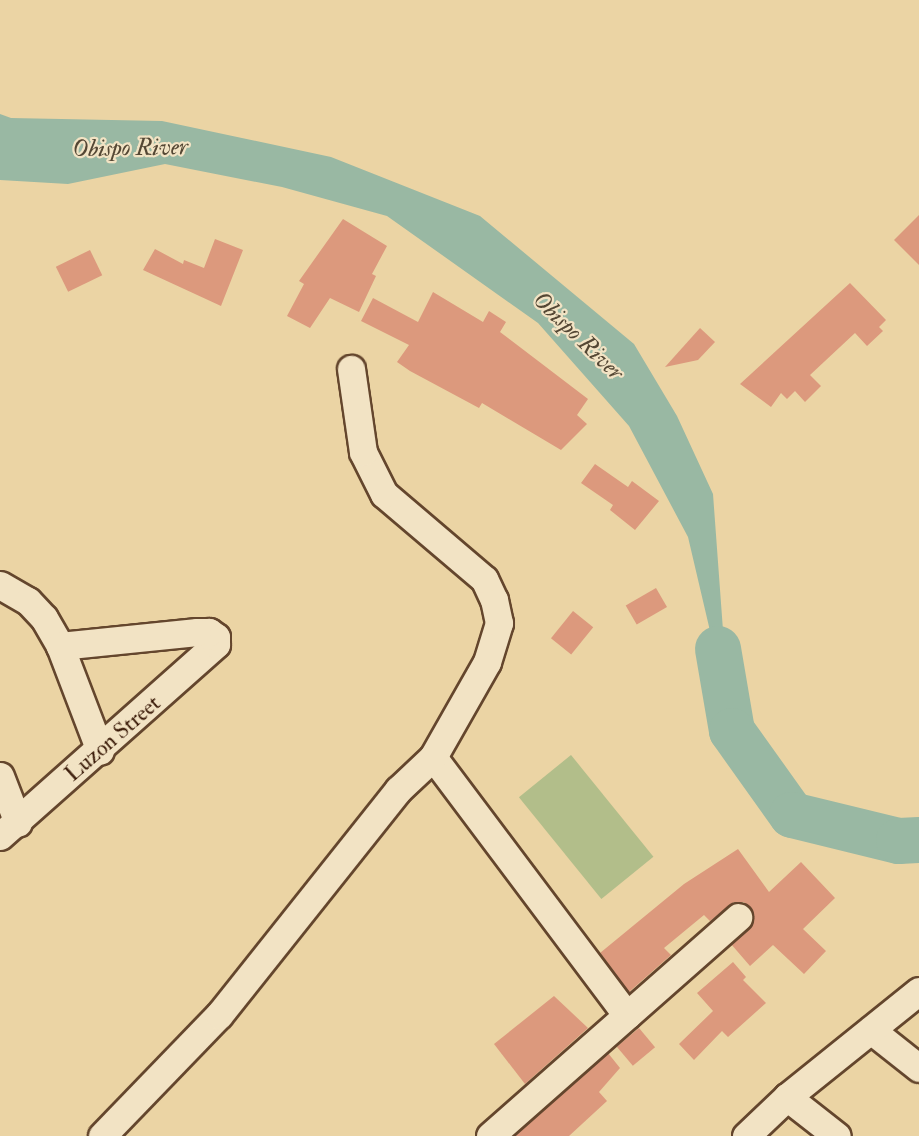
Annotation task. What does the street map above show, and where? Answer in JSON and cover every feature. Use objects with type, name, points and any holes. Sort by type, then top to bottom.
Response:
[{"type":"street","points":[[102,1136],[219,1015],[398,790],[433,757],[487,662],[499,623],[484,579],[384,494],[372,475],[363,452],[351,369]]},
{"type":"street","points":[[5,587],[28,601],[44,618],[60,646],[100,751]]},
{"type":"street","name":"Luzon Street","points":[[9,829],[212,652],[216,637],[197,632],[60,646]]},
{"type":"street","points":[[433,757],[627,1015]]},
{"type":"street","points":[[0,776],[9,829]]},
{"type":"street","points":[[490,1136],[738,917]]},
{"type":"street","points":[[747,1136],[788,1096],[919,991]]},
{"type":"street","points":[[871,1030],[919,1068]]},
{"type":"street","points":[[788,1096],[837,1136]]},
{"type":"green space","points":[[571,755],[653,857],[601,899],[519,797]]},
{"type":"water","points":[[0,114],[11,118],[162,121],[331,157],[480,216],[634,344],[677,416],[713,494],[729,712],[688,537],[629,426],[538,323],[387,216],[282,187],[165,164],[68,184],[0,180]]},
{"type":"building","points":[[919,215],[919,265],[894,240]]},
{"type":"building","points":[[343,219],[387,246],[372,274],[376,276],[359,312],[330,298],[310,328],[287,316],[304,284],[299,281]]},
{"type":"building","points":[[215,239],[243,250],[221,306],[143,270],[155,249],[183,264],[184,260],[204,268]]},
{"type":"building","points":[[90,250],[102,275],[68,292],[56,267]]},
{"type":"building","points":[[850,283],[886,320],[879,327],[883,331],[867,346],[855,333],[810,375],[821,386],[805,402],[795,391],[787,399],[781,393],[771,407],[740,384]]},
{"type":"building","points":[[433,292],[483,322],[489,311],[506,322],[500,332],[588,399],[577,415],[587,424],[561,450],[482,403],[479,408],[410,371],[397,362],[409,345],[361,321],[373,298],[418,322]]},
{"type":"building","points":[[700,328],[715,342],[698,360],[665,367]]},
{"type":"building","points":[[595,464],[628,487],[632,481],[659,501],[635,530],[610,510],[613,505],[581,483]]},
{"type":"building","points":[[656,588],[667,607],[637,625],[626,606]]},
{"type":"building","points":[[573,611],[593,627],[571,655],[551,638]]},
{"type":"building","points":[[738,849],[769,892],[801,862],[835,898],[803,929],[826,951],[804,974],[773,945],[750,966],[731,944],[749,928],[753,913],[744,902],[734,902],[710,921],[704,915],[664,948],[671,955],[629,992],[600,953],[684,884]]},
{"type":"building","points":[[733,962],[746,977],[743,980],[766,1003],[728,1037],[722,1031],[694,1060],[679,1044],[713,1011],[697,993]]},
{"type":"building","points":[[554,996],[588,1028],[525,1084],[494,1044]]},
{"type":"building","points":[[639,1028],[655,1047],[633,1066],[617,1047]]},
{"type":"building","points":[[608,1053],[620,1068],[599,1092],[607,1101],[569,1136],[514,1136]]},
{"type":"waterway","name":"Obispo River","points":[[718,649],[732,731],[792,815],[899,841],[919,840]]}]
